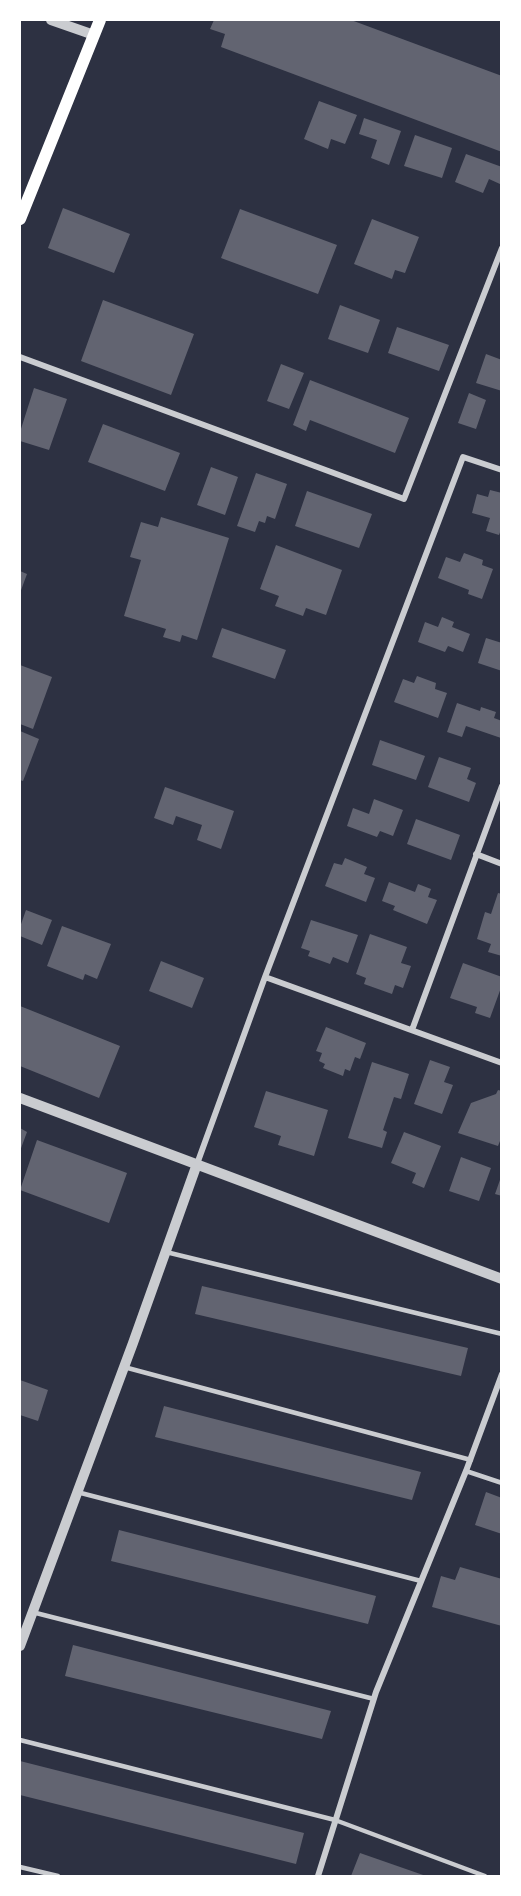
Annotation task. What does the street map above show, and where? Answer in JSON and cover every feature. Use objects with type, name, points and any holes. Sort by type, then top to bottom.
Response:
[{"type":"main road","points":[[20,219],[100,20]]},
{"type":"street","points":[[51,20],[94,35]]},
{"type":"street","points":[[20,357],[404,499],[501,248]]},
{"type":"street","points":[[20,1646],[166,1252],[265,976],[463,457],[501,470]]},
{"type":"street","points":[[412,1030],[501,786]]},
{"type":"street","points":[[476,854],[501,864]]},
{"type":"street","points":[[265,976],[501,1063]]},
{"type":"street","points":[[20,1098],[501,1279]]},
{"type":"street","points":[[318,1876],[374,1699],[471,1460],[501,1374]]},
{"type":"lane","points":[[166,1252],[501,1334]]},
{"type":"lane","points":[[124,1366],[471,1460]]},
{"type":"lane","points":[[466,1471],[501,1483]]},
{"type":"lane","points":[[77,1492],[421,1581]]},
{"type":"lane","points":[[32,1612],[374,1699]]},
{"type":"lane","points":[[20,1740],[335,1820],[485,1876]]},
{"type":"lane","points":[[20,1867],[58,1876]]},
{"type":"building","points":[[214,20],[351,20],[502,76],[502,152],[221,47],[225,34],[210,29]]},
{"type":"building","points":[[319,101],[357,115],[345,144],[331,139],[328,149],[304,139]]},
{"type":"building","points":[[364,118],[401,131],[389,165],[371,158],[377,140],[359,134]]},
{"type":"building","points":[[415,135],[452,148],[442,178],[404,166]]},
{"type":"building","points":[[466,154],[502,167],[500,184],[489,179],[483,193],[455,182]]},
{"type":"building","points":[[63,208],[130,234],[114,273],[48,248]]},
{"type":"building","points":[[240,209],[337,245],[318,294],[221,258]]},
{"type":"building","points":[[372,219],[419,237],[405,273],[395,270],[392,279],[354,264]]},
{"type":"building","points":[[103,300],[194,334],[171,395],[81,361]]},
{"type":"building","points":[[340,305],[380,320],[368,353],[328,339]]},
{"type":"building","points":[[397,327],[449,345],[439,371],[388,353]]},
{"type":"building","points":[[486,354],[502,360],[502,391],[476,383]]},
{"type":"building","points":[[281,364],[304,373],[289,409],[267,401]]},
{"type":"building","points":[[310,380],[409,418],[395,453],[310,420],[306,431],[293,425]]},
{"type":"building","points":[[34,388],[67,399],[49,450],[20,441],[20,432]]},
{"type":"building","points":[[469,393],[486,400],[476,429],[458,423]]},
{"type":"building","points":[[103,424],[180,453],[165,491],[88,462]]},
{"type":"building","points":[[211,467],[238,477],[225,515],[197,505]]},
{"type":"building","points":[[256,473],[287,484],[275,519],[267,516],[265,523],[259,521],[255,532],[237,526]]},
{"type":"building","points":[[490,490],[502,493],[502,527],[499,535],[486,531],[490,518],[472,513],[477,494],[488,497]]},
{"type":"building","points":[[307,491],[372,514],[359,548],[295,526]]},
{"type":"building","points":[[161,517],[229,538],[197,640],[182,635],[180,642],[163,637],[166,629],[124,616],[141,560],[130,557],[141,522],[158,527]]},
{"type":"building","points":[[276,545],[342,570],[326,615],[306,608],[303,616],[275,606],[279,596],[260,589]]},
{"type":"building","points":[[464,553],[483,560],[482,565],[493,569],[482,599],[468,594],[469,590],[438,578],[446,557],[460,562]]},
{"type":"building","points":[[20,571],[27,574],[20,593]]},
{"type":"building","points":[[442,617],[454,622],[452,627],[470,634],[463,652],[448,646],[445,652],[418,642],[425,622],[438,627]]},
{"type":"building","points":[[222,628],[286,650],[275,679],[212,657]]},
{"type":"building","points":[[486,638],[502,643],[502,671],[478,663]]},
{"type":"building","points":[[20,665],[52,677],[33,729],[20,724]]},
{"type":"building","points":[[417,676],[436,683],[435,689],[447,693],[438,718],[394,702],[403,679],[414,683]]},
{"type":"building","points":[[457,703],[480,711],[481,707],[496,712],[494,718],[502,721],[501,738],[466,726],[462,737],[447,732]]},
{"type":"building","points":[[20,731],[39,739],[23,781],[20,780]]},
{"type":"building","points":[[380,740],[425,756],[416,780],[372,765]]},
{"type":"building","points":[[439,757],[471,768],[467,779],[476,783],[469,802],[428,787]]},
{"type":"building","points":[[165,787],[234,811],[221,849],[197,840],[202,825],[176,816],[173,825],[154,818]]},
{"type":"building","points":[[374,799],[403,810],[393,836],[380,831],[377,837],[347,826],[353,808],[369,814]]},
{"type":"building","points":[[416,819],[460,835],[451,860],[407,844]]},
{"type":"building","points":[[345,858],[367,867],[364,874],[375,878],[366,902],[325,886],[334,863],[342,865]]},
{"type":"building","points":[[389,882],[415,892],[418,884],[431,889],[428,897],[437,900],[427,924],[393,910],[395,906],[382,901]]},
{"type":"building","points":[[498,893],[502,894],[502,956],[488,952],[491,944],[477,939],[485,912],[491,914]]},
{"type":"building","points":[[26,910],[52,920],[42,945],[20,936],[20,927]]},
{"type":"building","points":[[311,920],[358,935],[348,963],[333,957],[330,964],[308,956],[310,951],[301,948]]},
{"type":"building","points":[[62,926],[111,944],[97,979],[85,974],[83,980],[47,966]]},
{"type":"building","points":[[370,934],[407,947],[401,963],[411,966],[403,988],[395,985],[392,994],[364,984],[366,978],[356,974]]},
{"type":"building","points":[[161,961],[204,978],[192,1008],[149,991]]},
{"type":"building","points":[[463,963],[502,977],[502,985],[490,1018],[475,1013],[477,1007],[450,998]]},
{"type":"building","points":[[20,1006],[120,1046],[99,1098],[20,1066]]},
{"type":"building","points":[[326,1027],[366,1043],[360,1059],[355,1057],[350,1071],[345,1069],[343,1076],[323,1068],[325,1064],[319,1061],[322,1053],[316,1051]]},
{"type":"building","points":[[430,1060],[450,1067],[444,1082],[453,1085],[442,1114],[414,1104]]},
{"type":"building","points":[[372,1062],[409,1074],[401,1099],[394,1097],[383,1130],[387,1132],[382,1148],[348,1138]]},
{"type":"building","points":[[498,1090],[502,1091],[502,1136],[498,1146],[458,1133],[471,1103],[496,1094]]},
{"type":"building","points":[[266,1091],[328,1110],[314,1156],[278,1145],[281,1136],[254,1127]]},
{"type":"building","points":[[20,1128],[27,1132],[20,1151]]},
{"type":"building","points":[[404,1132],[441,1146],[424,1188],[412,1183],[416,1173],[391,1163]]},
{"type":"building","points":[[37,1140],[127,1173],[109,1223],[20,1190]]},
{"type":"building","points":[[461,1157],[491,1168],[479,1201],[449,1191]]},
{"type":"building","points":[[502,1177],[502,1196],[495,1194]]},
{"type":"building","points":[[202,1286],[468,1348],[461,1376],[195,1314]]},
{"type":"building","points":[[20,1380],[48,1390],[38,1421],[20,1415]]},
{"type":"building","points":[[164,1406],[421,1472],[412,1500],[155,1437]]},
{"type":"building","points":[[486,1492],[502,1498],[502,1534],[475,1525]]},
{"type":"building","points":[[119,1530],[376,1596],[368,1624],[111,1561]]},
{"type":"building","points":[[460,1567],[502,1579],[502,1626],[432,1607],[441,1576],[455,1580]]},
{"type":"building","points":[[73,1645],[331,1711],[322,1739],[65,1676]]},
{"type":"building","points":[[20,1761],[304,1833],[296,1864],[20,1795]]},
{"type":"building","points":[[360,1853],[426,1876],[351,1876]]}]
